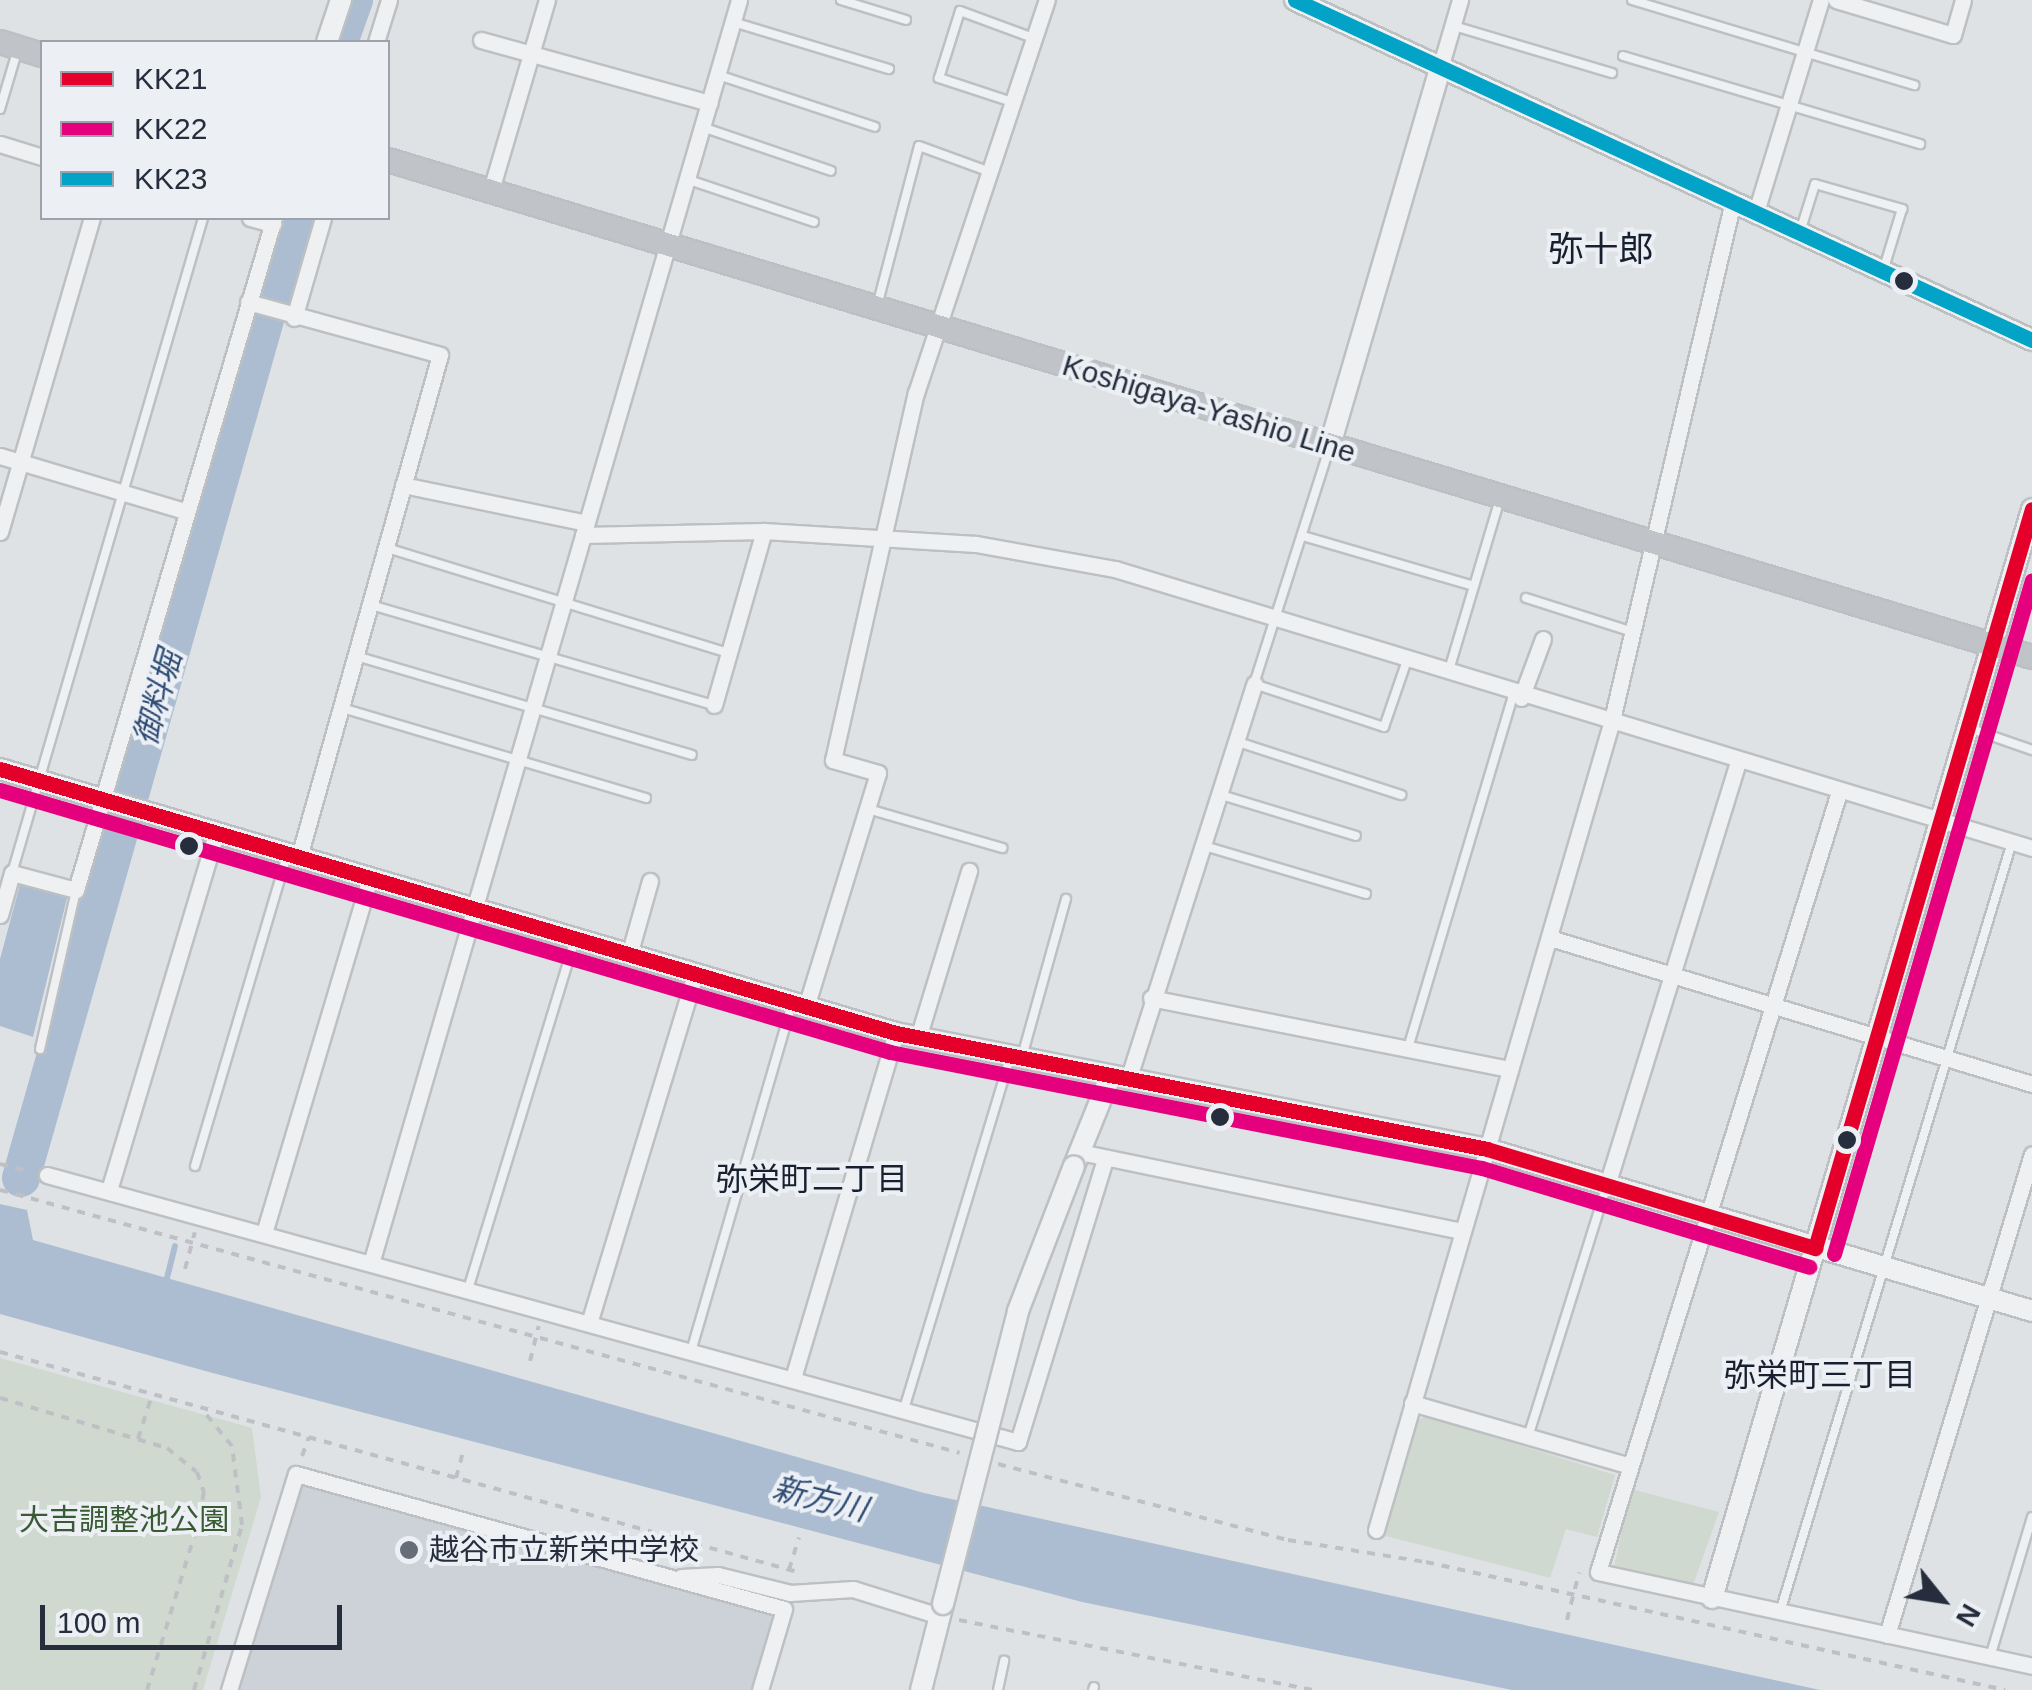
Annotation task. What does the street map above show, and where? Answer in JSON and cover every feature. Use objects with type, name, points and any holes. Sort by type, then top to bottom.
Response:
[{"type":"main road","points":[[9,44],[40,54]]},
{"type":"main road","name":"Koshigaya-Yashio Line","points":[[390,161],[666,248],[2032,657]]},
{"type":"street","points":[[328,40],[341,0]]},
{"type":"street","points":[[377,40],[389,0]]},
{"type":"street","points":[[491,190],[546,0]]},
{"type":"street","points":[[372,1260],[740,0]]},
{"type":"street","points":[[1295,0],[2032,340]]},
{"type":"street","points":[[1330,445],[1460,0]]},
{"type":"street","points":[[1756,212],[1823,0],[1953,35],[1963,0]]},
{"type":"street","points":[[800,1005],[878,773],[832,760],[884,542],[937,328],[985,170],[1044,1]]},
{"type":"street","points":[[480,40],[709,103]]},
{"type":"street","points":[[1,149],[40,156]]},
{"type":"street","points":[[1376,1530],[1611,724],[1732,201]]},
{"type":"street","points":[[0,532],[91,220]]},
{"type":"street","points":[[291,317],[322,220]]},
{"type":"street","points":[[0,916],[12,872],[76,890],[106,800],[186,510],[252,304],[274,221]]},
{"type":"street","points":[[252,304],[440,354],[342,708],[293,855]]},
{"type":"street","points":[[0,456],[186,510]]},
{"type":"street","points":[[404,485],[584,529],[764,531],[884,542],[976,544],[1115,569],[1406,664],[2032,848]]},
{"type":"street","points":[[1712,1598],[2032,510]]},
{"type":"street","points":[[714,705],[764,531]]},
{"type":"street","points":[[1517,697],[1543,638]]},
{"type":"street","points":[[921,1690],[1018,1311],[1077,1159],[1119,1079],[1151,998],[1254,684]]},
{"type":"street","points":[[1607,1185],[1738,762]]},
{"type":"street","points":[[0,768],[896,1034],[1487,1149],[2032,1312]]},
{"type":"street","points":[[1839,792],[1598,1572],[2032,1666]]},
{"type":"street","points":[[110,1187],[216,832]]},
{"type":"street","points":[[918,1038],[969,870]]},
{"type":"street","points":[[265,1230],[370,877]]},
{"type":"street","points":[[629,955],[650,881]]},
{"type":"street","points":[[1550,938],[2032,1084]]},
{"type":"street","points":[[590,1320],[695,975]]},
{"type":"street","points":[[1151,998],[1510,1069]]},
{"type":"street","points":[[794,1378],[896,1034]]},
{"type":"street","points":[[1887,1635],[2032,1154]]},
{"type":"street","points":[[1077,1159],[1104,1160],[1462,1231]]},
{"type":"street","points":[[42,1174],[110,1187],[1018,1442],[1104,1160]]},
{"type":"street","points":[[1412,1403],[1630,1466]]},
{"type":"street","points":[[229,1690],[296,1474],[784,1609],[760,1690]]},
{"type":"street","points":[[671,1578],[718,1574],[790,1592],[853,1588],[941,1610]]},
{"type":"lane","points":[[840,0],[906,20]]},
{"type":"lane","points":[[1632,0],[1914,85]]},
{"type":"lane","points":[[1009,101],[939,78],[960,11],[1033,38]]},
{"type":"lane","points":[[733,22],[889,70]]},
{"type":"lane","points":[[1453,26],[1612,73]]},
{"type":"lane","points":[[0,110],[9,44]]},
{"type":"lane","points":[[1623,56],[1920,144]]},
{"type":"lane","points":[[718,74],[875,128]]},
{"type":"lane","points":[[702,127],[831,170]]},
{"type":"lane","points":[[876,310],[919,146],[985,170]]},
{"type":"lane","points":[[686,179],[814,222]]},
{"type":"lane","points":[[1800,232],[1814,184],[1902,209],[1883,271]]},
{"type":"lane","points":[[12,872],[201,220]]},
{"type":"lane","points":[[1330,445],[1279,623],[1254,684],[1384,727],[1406,664]]},
{"type":"lane","points":[[1448,676],[1500,497]]},
{"type":"lane","points":[[1304,536],[1474,586]]},
{"type":"lane","points":[[387,548],[564,599],[729,653]]},
{"type":"lane","points":[[1526,598],[1633,632]]},
{"type":"lane","points":[[371,605],[714,705]]},
{"type":"lane","points":[[356,656],[533,704],[692,755]]},
{"type":"lane","points":[[1408,1048],[1517,697]]},
{"type":"lane","points":[[342,708],[516,763],[646,798]]},
{"type":"lane","points":[[1969,728],[2032,750]]},
{"type":"lane","points":[[1235,741],[1400,795]]},
{"type":"lane","points":[[1218,794],[1356,836]]},
{"type":"lane","points":[[868,809],[1002,848]]},
{"type":"lane","points":[[1780,1612],[2012,842]]},
{"type":"lane","points":[[1201,845],[1366,894]]},
{"type":"lane","points":[[195,1166],[293,855]]},
{"type":"lane","points":[[40,1049],[76,890]]},
{"type":"lane","points":[[904,1409],[1066,899]]},
{"type":"lane","points":[[469,1286],[575,940]]},
{"type":"lane","points":[[692,1348],[800,1005]]},
{"type":"lane","points":[[1528,1436],[1607,1185]]},
{"type":"lane","points":[[1990,1657],[2032,1518]]},
{"type":"lane","points":[[998,1690],[1004,1662]]},
{"type":"path","points":[[0,1164],[42,1174]]},
{"type":"path","points":[[0,1190],[1288,1540],[1573,1595],[2004,1690]]},
{"type":"path","points":[[186,1270],[193,1243]]},
{"type":"path","points":[[530,1362],[536,1337]]},
{"type":"path","points":[[0,1352],[811,1576]]},
{"type":"path","points":[[0,1398],[138,1439],[182,1460],[204,1492],[147,1690]]},
{"type":"path","points":[[138,1439],[152,1398]]},
{"type":"path","points":[[194,1690],[242,1525],[232,1446],[201,1410]]},
{"type":"path","points":[[456,1478],[463,1451]]},
{"type":"path","points":[[789,1570],[799,1537]]},
{"type":"path","points":[[1566,1620],[1581,1567]]},
{"type":"path","points":[[941,1610],[1314,1690]]},
{"type":"shaded area","name":"越谷市立新栄中学校","points":[[301,1485],[775,1615],[752,1690],[238,1690]]},
{"type":"green space","name":"大吉調整池公園","points":[[0,1358],[252,1428],[261,1497],[203,1690],[0,1690]]},
{"type":"green space","points":[[1426,1416],[1615,1475],[1597,1537],[1566,1529],[1550,1578],[1382,1535],[1416,1421]]},
{"type":"green space","points":[[1631,1489],[1719,1512],[1693,1585],[1614,1567]]},
{"type":"water","points":[[22,877],[69,890],[33,1037],[0,1026],[0,959]]},
{"type":"water","name":"新方川","points":[[0,1204],[27,1210],[33,1240],[924,1493],[1820,1690],[1512,1690],[1082,1602],[209,1372],[0,1314]]},
{"type":"waterway","name":"御料堀","points":[[340,40],[354,0]]},
{"type":"waterway","name":"御料堀","points":[[21,1178],[293,220]]},
{"type":"waterway","points":[[166,1282],[175,1246]]},
{"type":"transit line","name":"KK23","points":[[1295,0],[2032,340]]},
{"type":"transit line","name":"KK21","points":[[1815,1248],[2032,509]]},
{"type":"transit line","name":"KK22","points":[[1834,1254],[2032,580]]},
{"type":"transit line","name":"KK21","points":[[0,769],[896,1033],[1487,1149],[1815,1248]]},
{"type":"transit line","name":"KK22","points":[[0,790],[890,1052],[1482,1168],[1809,1267]]},
{"type":"place","name":"越谷市立新栄中学校","points":[[409,1550]]},
{"type":"district","name":"弥十郎","points":[[1601,249]]},
{"type":"district","name":"弥栄町二丁目","points":[[812,1179]]},
{"type":"district","name":"弥栄町三丁目","points":[[1820,1375]]}]
